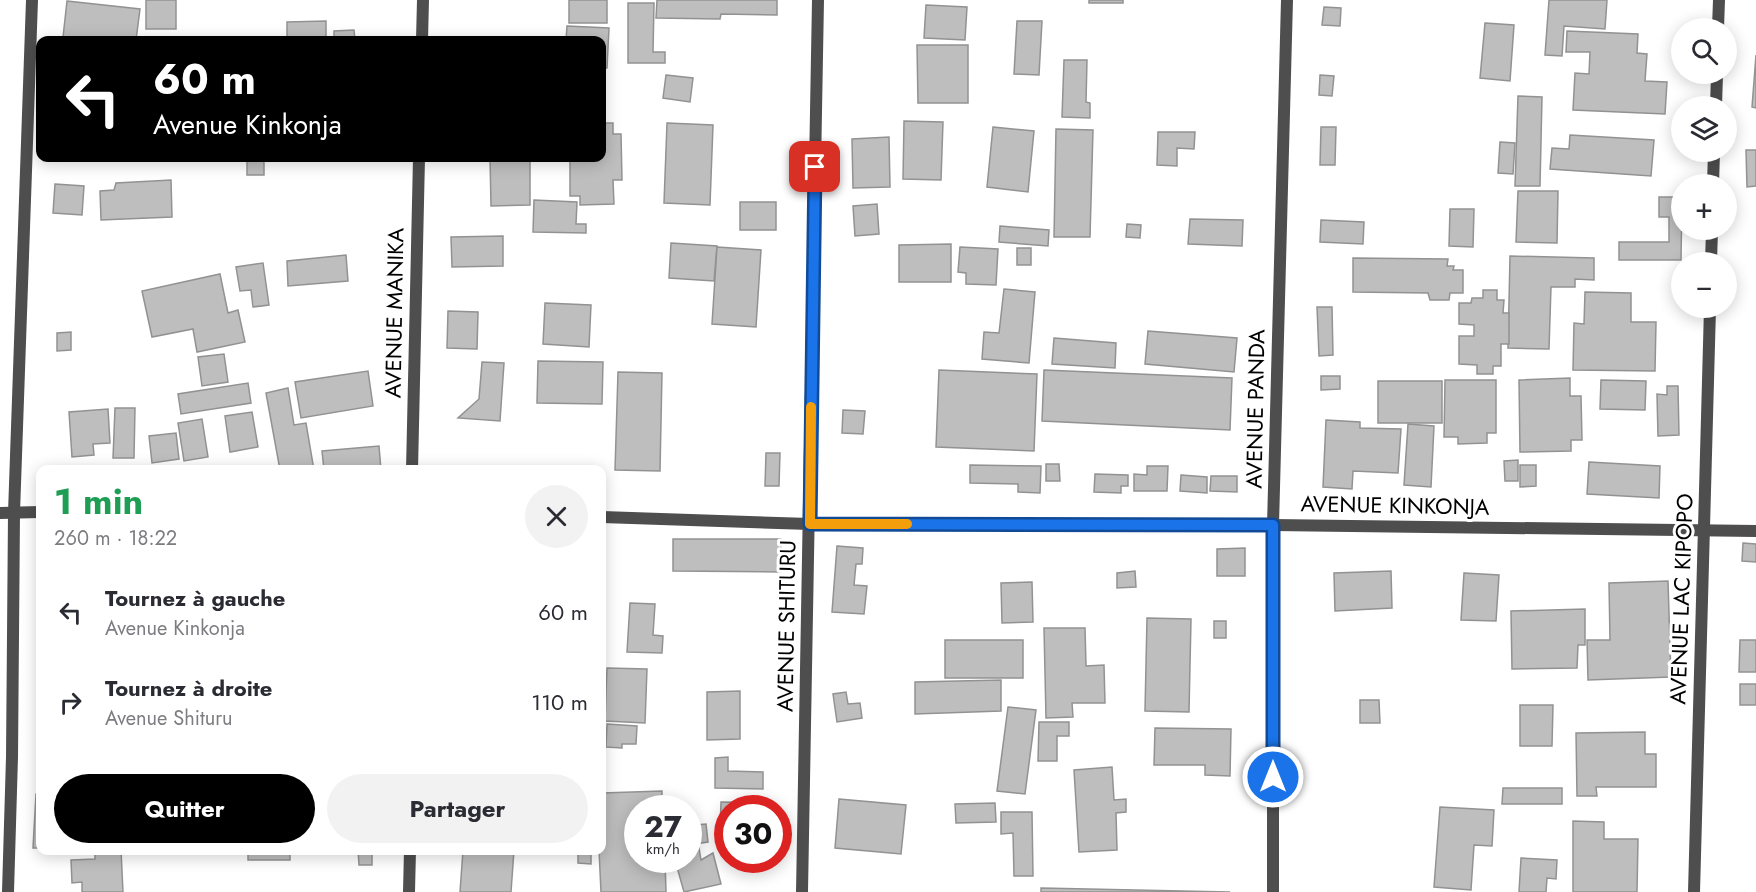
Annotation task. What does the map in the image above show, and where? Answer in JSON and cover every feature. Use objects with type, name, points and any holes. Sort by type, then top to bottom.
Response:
[{"type":"street","points":[[8,892],[13,734],[14,513],[32,0]]},
{"type":"street","points":[[422,36],[423,0]]},
{"type":"street","name":"AVENUE SHITURU","points":[[802,892],[818,0]]},
{"type":"street","name":"AVENUE PANDA","points":[[1273,892],[1273,525],[1287,0]]},
{"type":"street","points":[[1718,18],[1719,0]]},
{"type":"street","name":"AVENUE MANIKA","points":[[412,465],[419,162]]},
{"type":"street","name":"AVENUE LAC KIPOPO","points":[[1694,892],[1710,318]]},
{"type":"street","points":[[0,513],[36,512]]},
{"type":"street","name":"AVENUE KINKONJA","points":[[606,517],[810,524],[1273,525],[1756,531]]},
{"type":"street","points":[[409,892],[410,855]]},
{"type":"building","points":[[146,0],[176,0],[176,29],[146,29]]},
{"type":"building","points":[[569,0],[607,0],[607,23],[569,23]]},
{"type":"building","points":[[657,0],[777,0],[777,15],[721,14],[720,19],[656,18]]},
{"type":"building","points":[[1089,0],[1123,0],[1123,3],[1089,3]]},
{"type":"building","points":[[1549,0],[1607,0],[1605,29],[1564,26],[1562,56],[1545,55]]},
{"type":"building","points":[[67,1],[140,9],[137,36],[63,36]]},
{"type":"building","points":[[628,3],[654,3],[653,52],[665,52],[665,63],[628,63]]},
{"type":"building","points":[[926,5],[967,7],[965,40],[924,38]]},
{"type":"building","points":[[1324,7],[1341,8],[1340,26],[1322,25]]},
{"type":"building","points":[[326,21],[326,36],[287,36],[287,22]]},
{"type":"building","points":[[1017,21],[1042,21],[1039,75],[1014,74]]},
{"type":"building","points":[[1485,23],[1514,25],[1510,81],[1480,78]]},
{"type":"building","points":[[567,26],[609,28],[607,68],[606,36],[566,36]]},
{"type":"building","points":[[354,30],[355,36],[334,36],[334,31]]},
{"type":"building","points":[[1567,31],[1638,34],[1637,53],[1647,54],[1645,81],[1667,82],[1665,114],[1573,110],[1575,73],[1589,74],[1590,52],[1566,52]]},
{"type":"building","points":[[917,45],[968,45],[968,103],[918,103]]},
{"type":"building","points":[[1756,55],[1756,108],[1752,107]]},
{"type":"building","points":[[1064,60],[1087,60],[1086,102],[1090,103],[1090,118],[1062,117]]},
{"type":"building","points":[[666,75],[693,78],[690,102],[663,98]]},
{"type":"building","points":[[1320,75],[1334,76],[1332,96],[1319,95]]},
{"type":"building","points":[[1518,96],[1542,97],[1540,186],[1515,186]]},
{"type":"building","points":[[904,121],[943,122],[941,180],[903,179]]},
{"type":"building","points":[[606,123],[613,123],[613,134],[621,134],[622,180],[613,180],[614,204],[580,205],[580,196],[570,196],[570,162],[606,162]]},
{"type":"building","points":[[667,123],[713,125],[710,205],[664,203]]},
{"type":"building","points":[[993,127],[1034,131],[1028,192],[987,187]]},
{"type":"building","points":[[1321,127],[1336,127],[1335,165],[1320,165]]},
{"type":"building","points":[[1056,129],[1093,130],[1090,237],[1054,237]]},
{"type":"building","points":[[1158,132],[1195,132],[1194,149],[1177,148],[1177,166],[1157,165]]},
{"type":"building","points":[[1570,135],[1654,140],[1651,176],[1550,169],[1552,148],[1569,149]]},
{"type":"building","points":[[889,137],[890,187],[853,188],[852,139]]},
{"type":"building","points":[[1500,142],[1515,143],[1513,174],[1498,173]]},
{"type":"building","points":[[1746,150],[1756,150],[1756,186],[1747,187]]},
{"type":"building","points":[[247,162],[264,162],[264,175],[247,175]]},
{"type":"building","points":[[490,162],[530,162],[530,205],[491,206]]},
{"type":"building","points":[[171,180],[172,217],[101,220],[100,191],[114,190],[116,183]]},
{"type":"building","points":[[55,184],[84,186],[82,215],[53,213]]},
{"type":"building","points":[[1518,191],[1558,191],[1557,243],[1516,242]]},
{"type":"building","points":[[1659,197],[1671,197],[1671,240],[1681,240],[1681,252],[1671,252],[1671,260],[1619,260],[1619,242],[1669,242],[1669,217],[1659,217]]},
{"type":"building","points":[[534,200],[577,202],[576,224],[586,224],[586,233],[533,232]]},
{"type":"building","points":[[740,202],[776,202],[776,230],[740,230]]},
{"type":"building","points":[[877,204],[879,234],[855,236],[853,206]]},
{"type":"building","points":[[1450,209],[1474,209],[1473,247],[1449,246]]},
{"type":"building","points":[[1190,219],[1243,220],[1242,246],[1188,244]]},
{"type":"building","points":[[1321,220],[1364,222],[1363,244],[1320,242]]},
{"type":"building","points":[[1127,224],[1141,225],[1140,238],[1126,237]]},
{"type":"building","points":[[1000,226],[1049,230],[1048,246],[999,242]]},
{"type":"building","points":[[503,236],[503,266],[452,267],[451,237]]},
{"type":"building","points":[[671,243],[717,246],[714,281],[669,278]]},
{"type":"building","points":[[951,244],[951,282],[899,282],[899,245]]},
{"type":"building","points":[[717,247],[761,250],[756,327],[712,324]]},
{"type":"building","points":[[960,247],[998,249],[996,285],[966,284],[966,273],[958,272]]},
{"type":"building","points":[[1017,248],[1031,248],[1031,265],[1017,265]]},
{"type":"building","points":[[346,255],[348,281],[288,286],[287,261]]},
{"type":"building","points":[[1510,256],[1594,258],[1594,280],[1575,279],[1575,287],[1551,287],[1549,349],[1508,348]]},
{"type":"building","points":[[1353,258],[1448,259],[1447,266],[1454,266],[1453,270],[1463,270],[1463,293],[1450,293],[1449,300],[1430,300],[1428,293],[1353,292]]},
{"type":"building","points":[[263,263],[269,305],[253,307],[251,290],[240,291],[236,267]]},
{"type":"building","points":[[220,274],[228,313],[238,310],[245,342],[197,352],[193,329],[152,337],[142,291]]},
{"type":"building","points":[[1004,289],[1035,292],[1029,363],[982,359],[984,332],[999,333]]},
{"type":"building","points":[[1483,290],[1497,290],[1497,300],[1504,300],[1503,313],[1509,313],[1509,344],[1501,344],[1501,366],[1493,366],[1493,374],[1477,374],[1477,365],[1459,364],[1459,336],[1474,336],[1474,325],[1459,324],[1459,303],[1471,303],[1472,298],[1483,298]]},
{"type":"building","points":[[1585,292],[1631,293],[1631,322],[1656,322],[1655,371],[1573,370],[1574,323],[1584,324]]},
{"type":"building","points":[[545,303],[591,305],[589,347],[543,344]]},
{"type":"building","points":[[1317,307],[1332,307],[1333,355],[1319,356]]},
{"type":"building","points":[[448,311],[478,312],[477,349],[447,348]]},
{"type":"building","points":[[1148,331],[1237,338],[1234,372],[1145,364]]},
{"type":"building","points":[[71,332],[71,350],[57,351],[57,333]]},
{"type":"building","points":[[1054,338],[1116,343],[1115,368],[1052,364]]},
{"type":"building","points":[[224,354],[228,382],[202,386],[198,357]]},
{"type":"building","points":[[538,361],[603,362],[602,404],[537,403]]},
{"type":"building","points":[[482,362],[504,363],[500,421],[458,418],[479,399]]},
{"type":"building","points":[[939,370],[1037,374],[1034,451],[936,447]]},
{"type":"building","points":[[1044,370],[1232,378],[1230,430],[1042,421]]},
{"type":"building","points":[[368,371],[373,406],[301,418],[295,382]]},
{"type":"building","points":[[618,372],[662,373],[660,471],[615,470]]},
{"type":"building","points":[[1321,376],[1340,376],[1340,389],[1321,390]]},
{"type":"building","points":[[1570,378],[1570,396],[1581,396],[1582,440],[1571,440],[1571,451],[1520,452],[1519,380]]},
{"type":"building","points":[[1445,380],[1496,380],[1496,433],[1487,433],[1487,443],[1458,444],[1458,437],[1444,437]]},
{"type":"building","points":[[1601,380],[1646,381],[1645,410],[1600,409]]},
{"type":"building","points":[[1378,381],[1442,381],[1442,423],[1378,423]]},
{"type":"building","points":[[248,383],[251,403],[181,414],[178,394]]},
{"type":"building","points":[[1667,386],[1678,386],[1679,435],[1658,436],[1657,394],[1667,395]]},
{"type":"building","points":[[288,388],[294,425],[306,423],[313,465],[279,465],[266,393]]},
{"type":"building","points":[[115,408],[135,408],[134,458],[113,458]]},
{"type":"building","points":[[108,409],[110,443],[93,444],[94,455],[72,457],[69,412]]},
{"type":"building","points":[[843,410],[865,411],[863,434],[842,433]]},
{"type":"building","points":[[252,412],[258,447],[230,452],[225,416]]},
{"type":"building","points":[[202,419],[208,457],[184,461],[178,423]]},
{"type":"building","points":[[1326,420],[1360,422],[1360,428],[1401,429],[1398,473],[1353,471],[1352,489],[1323,487]]},
{"type":"building","points":[[1408,424],[1434,426],[1431,487],[1404,485]]},
{"type":"building","points":[[176,433],[179,459],[152,463],[149,436]]},
{"type":"building","points":[[379,446],[381,465],[323,465],[322,451]]},
{"type":"building","points":[[766,453],[780,453],[779,486],[765,486]]},
{"type":"building","points":[[1518,460],[1518,481],[1505,481],[1504,461]]},
{"type":"building","points":[[1589,462],[1660,466],[1659,498],[1587,494]]},
{"type":"building","points":[[1046,464],[1059,464],[1060,481],[1046,481]]},
{"type":"building","points":[[970,465],[1041,466],[1040,493],[1018,492],[1018,484],[970,483]]},
{"type":"building","points":[[1520,465],[1536,465],[1536,486],[1520,487]]},
{"type":"building","points":[[1147,466],[1168,466],[1167,491],[1134,491],[1134,474],[1147,475]]},
{"type":"building","points":[[1095,474],[1128,475],[1128,486],[1121,486],[1121,493],[1094,492]]},
{"type":"building","points":[[1181,475],[1207,477],[1207,493],[1180,491]]},
{"type":"building","points":[[1211,476],[1237,476],[1237,492],[1210,491]]},
{"type":"building","points":[[673,539],[781,539],[781,572],[673,571]]},
{"type":"building","points":[[1743,543],[1756,544],[1756,562],[1742,561]]},
{"type":"building","points":[[837,546],[863,548],[862,564],[856,564],[854,585],[867,586],[864,614],[832,612]]},
{"type":"building","points":[[1245,548],[1245,576],[1217,576],[1217,549]]},
{"type":"building","points":[[1135,571],[1136,587],[1117,588],[1117,573]]},
{"type":"building","points":[[1391,571],[1392,608],[1335,611],[1334,573]]},
{"type":"building","points":[[1464,573],[1499,575],[1496,621],[1461,620]]},
{"type":"building","points":[[1668,581],[1671,677],[1588,680],[1587,640],[1610,640],[1609,583]]},
{"type":"building","points":[[1032,582],[1033,622],[1002,623],[1001,583]]},
{"type":"building","points":[[630,603],[655,604],[653,635],[663,636],[662,653],[627,652]]},
{"type":"building","points":[[1585,609],[1585,645],[1578,645],[1577,668],[1512,669],[1511,611]]},
{"type":"building","points":[[1147,618],[1191,619],[1189,712],[1145,711]]},
{"type":"building","points":[[1214,621],[1226,621],[1226,638],[1214,638]]},
{"type":"building","points":[[1044,628],[1085,628],[1086,666],[1104,665],[1105,703],[1072,703],[1073,717],[1046,718]]},
{"type":"building","points":[[945,640],[1023,640],[1023,678],[945,678]]},
{"type":"building","points":[[1740,640],[1756,640],[1756,672],[1739,672]]},
{"type":"building","points":[[607,668],[647,669],[645,723],[606,721]]},
{"type":"building","points":[[1001,680],[1001,711],[915,714],[915,682]]},
{"type":"building","points":[[1740,684],[1756,684],[1756,705],[1740,705]]},
{"type":"building","points":[[740,691],[740,739],[707,740],[707,692]]},
{"type":"building","points":[[846,692],[848,704],[860,703],[862,718],[837,722],[833,694]]},
{"type":"building","points":[[1360,700],[1379,700],[1380,723],[1360,723]]},
{"type":"building","points":[[1520,705],[1553,705],[1552,746],[1520,746]]},
{"type":"building","points":[[1008,707],[1036,710],[1025,794],[997,791]]},
{"type":"building","points":[[1039,722],[1069,722],[1069,736],[1057,736],[1057,761],[1038,761]]},
{"type":"building","points":[[607,724],[637,726],[636,744],[622,744],[622,748],[606,747]]},
{"type":"building","points":[[1155,728],[1231,729],[1230,776],[1205,775],[1205,765],[1154,765]]},
{"type":"building","points":[[1645,732],[1645,754],[1656,754],[1656,787],[1596,787],[1597,796],[1577,796],[1576,733]]},
{"type":"building","points":[[728,757],[728,771],[763,772],[763,789],[715,788],[715,758]]},
{"type":"building","points":[[1112,767],[1114,800],[1126,799],[1126,812],[1116,813],[1117,850],[1079,852],[1074,770]]},
{"type":"building","points":[[1503,788],[1562,788],[1562,804],[1502,804]]},
{"type":"building","points":[[662,791],[662,795],[624,795],[624,873],[665,873],[666,892],[601,892],[599,855],[606,855],[606,793]]},
{"type":"building","points":[[36,794],[36,848],[33,848]]},
{"type":"building","points":[[839,799],[906,805],[901,854],[835,848]]},
{"type":"building","points":[[995,803],[996,822],[956,823],[955,804]]},
{"type":"building","points":[[1440,807],[1494,810],[1492,846],[1474,845],[1471,890],[1434,887]]},
{"type":"building","points":[[1001,812],[1032,812],[1033,876],[1014,876],[1013,833],[1001,834]]},
{"type":"building","points":[[1573,821],[1604,822],[1604,839],[1638,839],[1637,892],[1573,892]]},
{"type":"building","points":[[702,824],[706,824],[708,842],[702,843]]},
{"type":"building","points":[[713,853],[714,873],[718,873],[721,884],[684,892],[679,873],[702,873],[702,859]]},
{"type":"building","points":[[95,855],[121,855],[123,892],[82,892],[82,882],[72,883],[71,860],[95,859]]},
{"type":"building","points":[[248,855],[290,855],[290,860],[248,860]]},
{"type":"building","points":[[358,855],[372,855],[372,865],[359,865]]},
{"type":"building","points":[[463,855],[514,855],[511,892],[460,892]]},
{"type":"building","points":[[578,855],[591,855],[591,864],[578,863]]},
{"type":"building","points":[[1521,858],[1557,860],[1556,879],[1547,878],[1546,892],[1519,892]]},
{"type":"building","points":[[1041,888],[1230,892],[1041,892]]},
{"type":"slow traffic","points":[[811,407],[810,524],[907,524]]},
{"type":"route","points":[[815,167],[810,524],[1273,525],[1273,777]]}]
